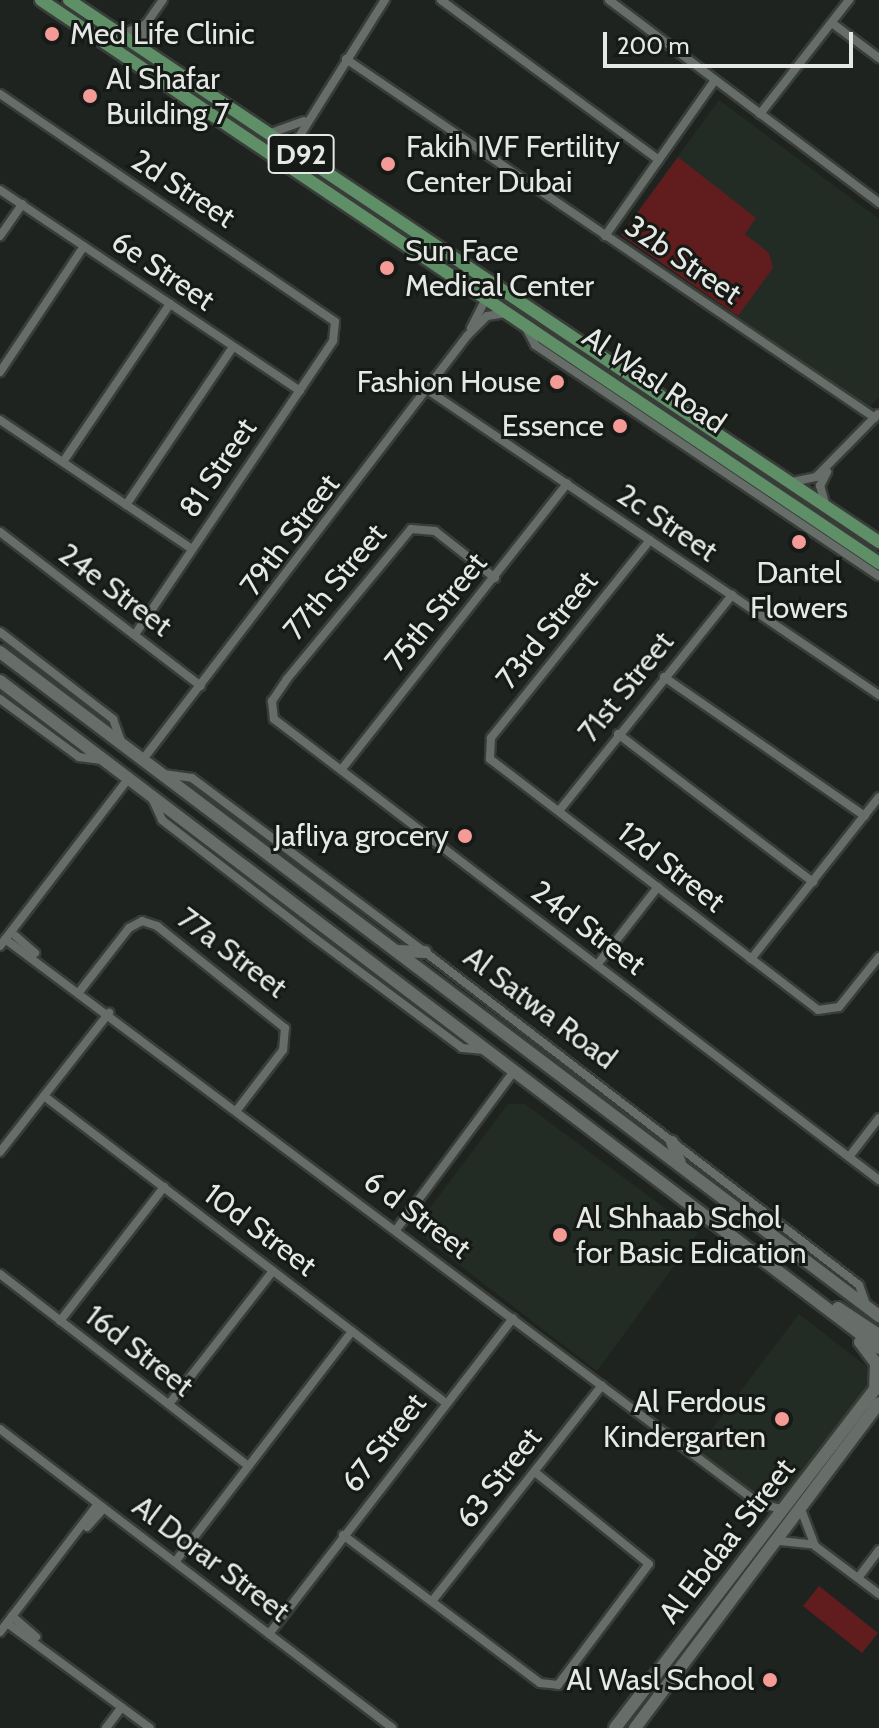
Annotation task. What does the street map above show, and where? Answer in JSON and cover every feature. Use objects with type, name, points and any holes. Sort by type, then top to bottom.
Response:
[{"type":"main road","name":"Al Wasl Road","points":[[41,0],[879,563]]},
{"type":"main road","name":"Al Wasl Road","points":[[69,0],[879,542]]},
{"type":"main road","points":[[160,78],[281,152],[292,148]]},
{"type":"main road","points":[[486,298],[495,294],[531,311]]},
{"type":"main road","points":[[808,515],[879,555]]},
{"type":"main road","name":"Al Satwa Road","points":[[0,653],[144,758],[879,1316]]},
{"type":"main road","points":[[0,681],[266,879],[514,1071],[812,1292],[879,1348]]},
{"type":"main road","points":[[266,879],[307,905],[320,891]]},
{"type":"main road","points":[[397,951],[425,952]]},
{"type":"main road","points":[[514,1071],[528,1059],[563,1077]]},
{"type":"main road","points":[[672,1142],[685,1169]]},
{"type":"main road","points":[[812,1292],[879,1335]]},
{"type":"main road","points":[[812,1292],[825,1314],[872,1354],[878,1392]]},
{"type":"main road","name":"Al Ebdaa' Street","points":[[635,1728],[802,1512],[859,1432],[878,1392]]},
{"type":"main road","name":"Al Ebdaa' Street","points":[[615,1728],[878,1392]]},
{"type":"main road","points":[[859,1432],[879,1413]]},
{"type":"main road","points":[[732,1602],[784,1525],[785,1510]]},
{"type":"street","points":[[123,34],[146,24],[163,0]]},
{"type":"street","points":[[292,148],[305,120],[385,0]]},
{"type":"street","points":[[441,0],[659,160]]},
{"type":"street","points":[[609,0],[879,203]]},
{"type":"street","points":[[760,114],[849,0]]},
{"type":"street","points":[[832,23],[879,58]]},
{"type":"street","points":[[145,49],[146,24]]},
{"type":"street","name":"32b Street","points":[[346,59],[877,416]]},
{"type":"street","points":[[605,236],[715,80]]},
{"type":"street","name":"2d Street","points":[[0,94],[316,306],[336,327]]},
{"type":"street","points":[[271,133],[305,120]]},
{"type":"street","name":"6e Street","points":[[0,190],[300,391]]},
{"type":"street","points":[[0,236],[22,204]]},
{"type":"street","points":[[0,372],[84,246]]},
{"type":"street","name":"79th Street","points":[[144,758],[429,391],[467,336],[486,298]]},
{"type":"street","points":[[63,462],[170,304]]},
{"type":"street","name":"79th Street","points":[[467,336],[487,316],[509,314]]},
{"type":"street","points":[[524,324],[535,345],[879,576]]},
{"type":"street","name":"81 Street","points":[[135,634],[300,391],[336,327]]},
{"type":"street","points":[[126,505],[233,347]]},
{"type":"street","name":"2c Street","points":[[429,391],[879,695]]},
{"type":"street","points":[[782,479],[806,483],[834,461],[877,416]]},
{"type":"street","points":[[0,420],[192,549]]},
{"type":"street","points":[[829,509],[820,486],[834,461]]},
{"type":"street","name":"75th Street","points":[[341,770],[567,484]]},
{"type":"street","name":"77th Street","points":[[271,712],[317,640],[411,529],[435,531],[495,578]]},
{"type":"street","name":"24e Street","points":[[0,532],[201,686]]},
{"type":"street","name":"73rd Street","points":[[488,754],[491,738],[650,540]]},
{"type":"street","name":"71st Street","points":[[559,811],[732,595]]},
{"type":"street","name":"Al Satwa Road","points":[[0,632],[113,719],[121,741]]},
{"type":"street","points":[[664,677],[865,816]]},
{"type":"street","points":[[0,699],[79,757],[107,761]]},
{"type":"street","name":"24d Street","points":[[271,712],[341,770],[879,1180]]},
{"type":"street","points":[[618,734],[813,882]]},
{"type":"street","name":"12d Street","points":[[488,754],[751,959],[828,1012],[879,957]]},
{"type":"street","name":"Al Satwa Road","points":[[164,774],[192,778],[425,952],[859,1285],[868,1308]]},
{"type":"street","points":[[5,939],[129,778]]},
{"type":"street","points":[[151,795],[162,820],[316,939],[462,1048],[487,1050]]},
{"type":"street","points":[[751,959],[879,797]]},
{"type":"street","points":[[597,965],[658,887]]},
{"type":"street","name":"77a Street","points":[[80,991],[129,928],[142,921],[157,926],[285,1028],[283,1050],[237,1110]]},
{"type":"street","name":"6 d Street","points":[[5,939],[80,991],[758,1503],[785,1510]]},
{"type":"street","points":[[0,1152],[109,1013]]},
{"type":"street","points":[[396,1230],[514,1071]]},
{"type":"street","name":"10d Street","points":[[44,1096],[446,1403]]},
{"type":"street","points":[[849,1157],[879,1118]]},
{"type":"street","points":[[60,1321],[164,1187]]},
{"type":"street","points":[[169,1404],[273,1271]]},
{"type":"street","name":"16d Street","points":[[0,1274],[248,1466]]},
{"type":"street","name":"67 Street","points":[[267,1632],[513,1318]]},
{"type":"street","points":[[173,1561],[352,1331]]},
{"type":"street","name":"63 Street","points":[[433,1600],[602,1385]]},
{"type":"street","name":"Al Dorar Street","points":[[0,1429],[392,1728]]},
{"type":"street","points":[[343,1535],[540,1683],[564,1681],[645,1578],[649,1564],[641,1552],[535,1472]]},
{"type":"street","points":[[758,1503],[769,1531]]},
{"type":"street","points":[[0,1632],[101,1506]]},
{"type":"street","points":[[802,1512],[815,1546]]},
{"type":"street","points":[[780,1541],[815,1546],[879,1594]]},
{"type":"street","points":[[858,1578],[879,1550]]},
{"type":"street","points":[[9,1620],[150,1728]]},
{"type":"street","points":[[106,1728],[122,1707]]},
{"type":"street","points":[[647,1709],[649,1728]]},
{"type":"shaded area","points":[[719,100],[879,219],[879,397],[869,408],[621,235]]},
{"type":"shaded area","points":[[678,157],[756,218],[745,234],[769,253],[773,268],[738,316],[621,235]]},
{"type":"shaded area","name":"Al Shhaab Schol for Basic Edication","points":[[508,1104],[525,1104],[698,1233],[597,1371],[423,1237],[420,1221]]},
{"type":"shaded area","name":"Al Ferdous Kindergarten","points":[[799,1314],[870,1369],[869,1388],[778,1504],[767,1504],[696,1450]]},
{"type":"shaded area","points":[[819,1586],[878,1633],[862,1653],[803,1606]]},
{"type":"place","name":"Med Life Clinic","points":[[52,34]]},
{"type":"place","name":"Al Shafar Building 7","points":[[90,96]]},
{"type":"place","name":"Fakih IVF Fertility Center Dubai","points":[[388,164]]},
{"type":"place","name":"Sun Face Medical Center","points":[[387,268]]},
{"type":"place","name":"Fashion House","points":[[557,382]]},
{"type":"place","name":"Essence","points":[[620,426]]},
{"type":"place","name":"Dantel Flowers","points":[[799,542]]},
{"type":"place","name":"Jafliya grocery","points":[[465,836]]},
{"type":"place","name":"Al Shhaab Schol for Basic Edication","points":[[560,1235]]},
{"type":"place","name":"Al Ferdous Kindergarten","points":[[782,1419]]},
{"type":"place","name":"Al Wasl School","points":[[770,1680]]}]
